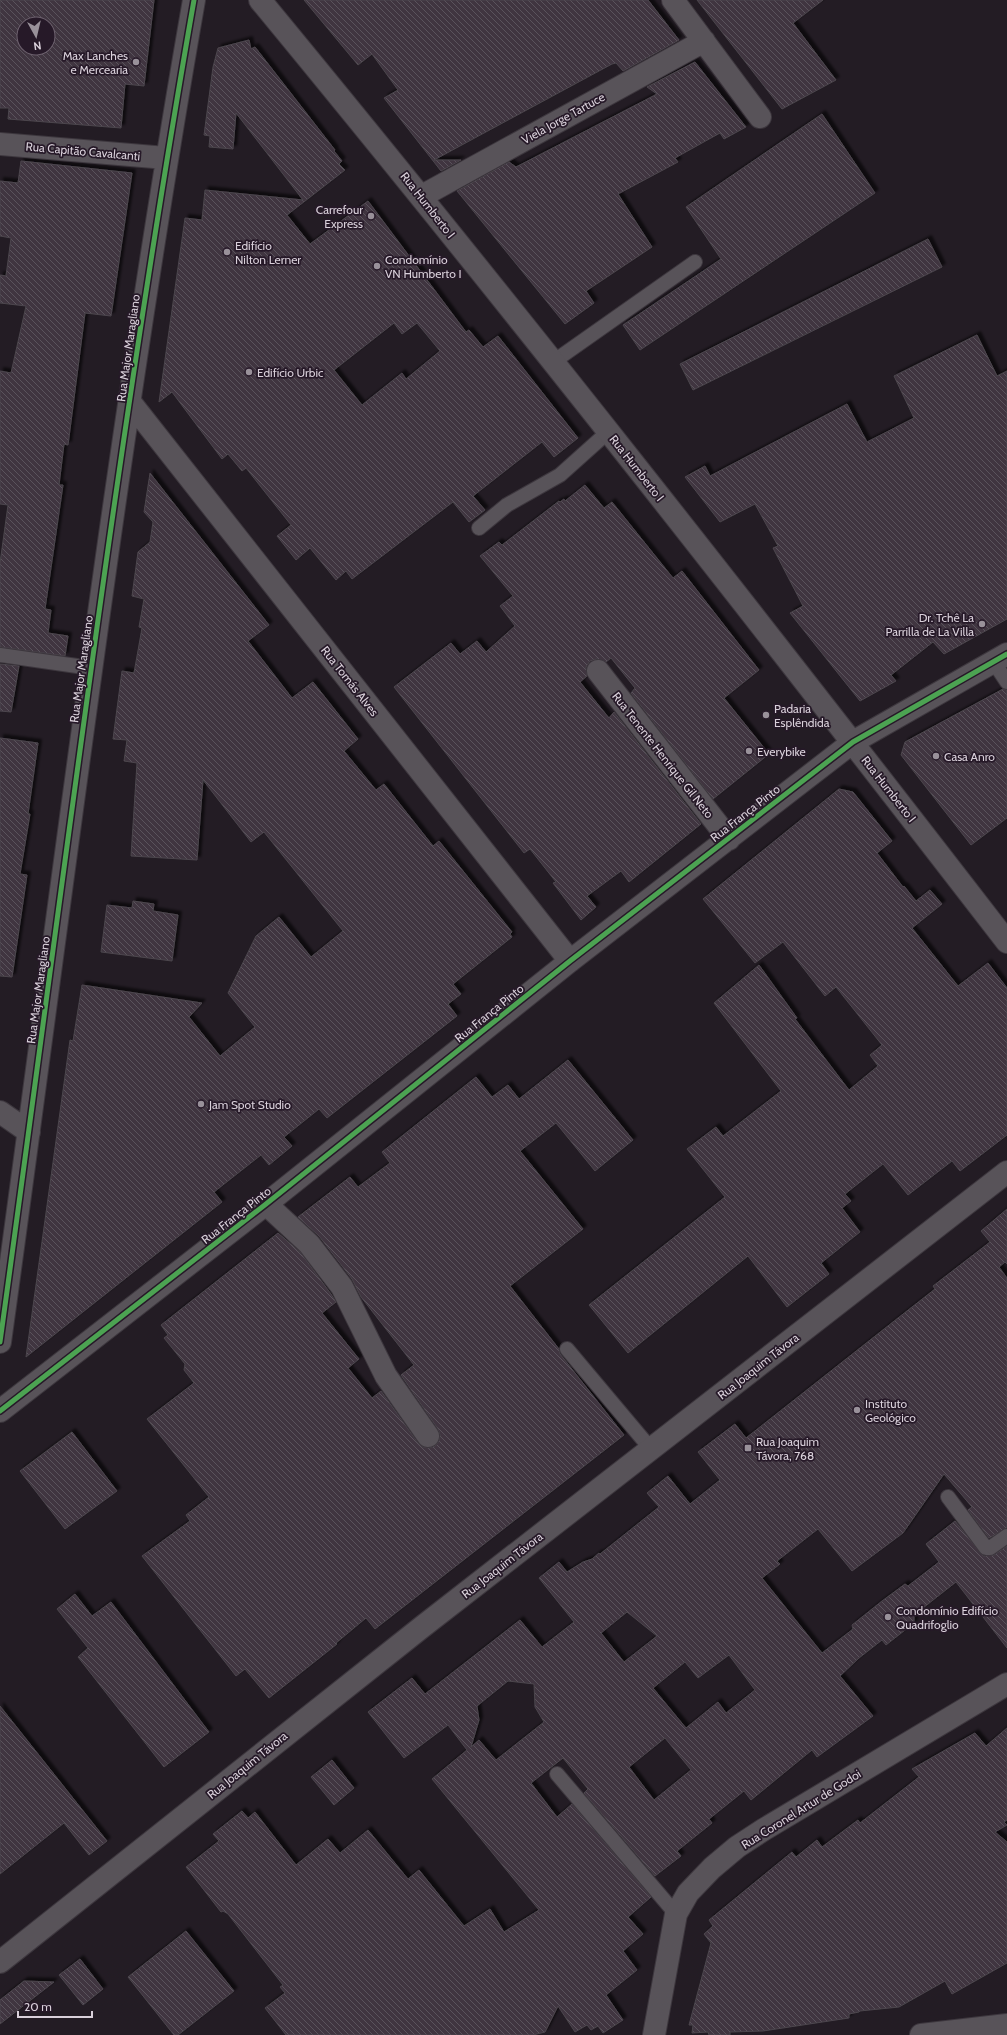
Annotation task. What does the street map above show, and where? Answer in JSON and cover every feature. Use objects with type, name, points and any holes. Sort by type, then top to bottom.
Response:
[{"type":"street","name":"Rua Major Maragliano","points":[[0,1342],[91,668],[166,158],[194,0]]},
{"type":"street","name":"Rua Humberto I","points":[[260,0],[422,196],[853,742],[1007,942]]},
{"type":"street","points":[[673,0],[760,117]]},
{"type":"street","name":"Viela Jorge Tartuce","points":[[422,196],[704,41]]},
{"type":"street","name":"Rua Capitão Cavalcanti","points":[[0,144],[166,158]]},
{"type":"street","name":"Rua Tomás Alves","points":[[130,402],[570,961]]},
{"type":"street","name":"Rua França Pinto","points":[[1,1407],[266,1204],[570,961],[853,742],[1000,658]]},
{"type":"street","name":"Rua Tenente Henrique Gil Neto","points":[[598,671],[728,839]]},
{"type":"street","points":[[0,1112],[29,1132]]},
{"type":"street","name":"Rua Joaquim Távora","points":[[0,1962],[292,1729],[1007,1172]]},
{"type":"street","points":[[266,1204],[308,1244],[342,1287],[386,1376],[428,1436]]},
{"type":"street","name":"Rua Coronel Artur de Godoi","points":[[654,2035],[676,1914],[688,1893],[712,1868],[763,1830],[1007,1684]]},
{"type":"street","points":[[921,2035],[1007,2025]]},
{"type":"lane","points":[[553,362],[695,262]]},
{"type":"lane","points":[[479,528],[507,505],[560,474],[608,432]]},
{"type":"lane","points":[[0,655],[91,668]]},
{"type":"lane","points":[[1000,658],[1007,682]]},
{"type":"lane","points":[[567,1349],[651,1449]]},
{"type":"lane","points":[[948,1497],[986,1548],[990,1548],[1007,1536]]},
{"type":"lane","points":[[557,1774],[676,1914]]},
{"type":"building","points":[[0,0],[154,0],[144,86],[125,84],[121,128],[8,119],[9,108],[0,108]]},
{"type":"building","points":[[304,0],[648,0],[679,40],[623,71],[616,63],[612,64],[434,160],[461,160],[441,171],[384,98],[398,90],[372,54],[358,65]]},
{"type":"building","points":[[697,0],[823,0],[793,23],[836,80],[782,109]]},
{"type":"building","points":[[249,40],[251,49],[255,47],[342,161],[339,164],[345,170],[287,215],[310,244],[368,201],[466,332],[469,330],[483,347],[498,336],[578,438],[554,457],[542,442],[473,496],[485,510],[469,522],[453,502],[352,579],[346,571],[336,580],[310,548],[296,560],[277,536],[291,525],[246,468],[242,471],[228,454],[222,459],[172,392],[159,402],[185,218],[202,220],[205,190],[303,200],[236,113],[233,149],[209,147],[210,136],[204,135],[213,67],[218,48]],"holes":[[[394,323],[402,334],[417,323],[440,351],[406,379],[402,373],[362,405],[334,370]]]},
{"type":"building","points":[[695,62],[746,127],[724,139],[720,133],[675,158],[678,162],[618,194],[652,247],[586,291],[594,303],[565,324],[457,191],[509,162],[516,167],[657,94],[647,87]]},
{"type":"building","points":[[822,114],[875,193],[640,350],[623,325],[721,259],[686,207]]},
{"type":"building","points":[[21,161],[132,173],[111,316],[85,313],[68,445],[64,444],[59,485],[63,485],[45,609],[51,610],[48,633],[68,636],[65,656],[0,647],[0,563],[8,505],[0,504],[0,371],[11,373],[26,306],[0,303],[0,275],[6,276],[11,238],[0,236],[0,181],[18,183]]},
{"type":"building","points":[[928,239],[942,267],[693,390],[680,364]]},
{"type":"building","points":[[977,335],[997,376],[1007,371],[1007,619],[944,654],[933,642],[891,675],[896,681],[860,701],[790,613],[803,606],[773,548],[778,546],[755,504],[720,522],[685,477],[705,466],[710,476],[847,404],[867,442],[914,418],[894,376]]},
{"type":"building","points":[[150,473],[269,625],[248,641],[292,698],[313,682],[358,739],[344,751],[376,790],[384,784],[433,846],[439,841],[512,932],[510,934],[512,937],[453,984],[461,994],[448,1004],[457,1016],[327,1118],[319,1109],[284,1137],[292,1146],[269,1165],[261,1155],[214,1192],[222,1202],[26,1357],[70,1040],[73,1041],[82,985],[202,1003],[189,1017],[220,1056],[255,1027],[228,993],[256,936],[279,917],[311,957],[343,931],[264,832],[251,842],[203,780],[197,860],[131,856],[137,763],[124,761],[127,740],[113,739],[122,671],[134,673],[142,628],[139,627],[144,599],[132,596],[138,552],[150,542],[153,522],[144,512]]},
{"type":"building","points":[[585,485],[604,508],[612,502],[673,578],[682,571],[759,670],[724,698],[769,754],[713,799],[631,693],[635,688],[611,658],[606,662],[597,659],[590,661],[586,667],[587,676],[580,682],[609,718],[614,712],[701,824],[629,882],[621,871],[587,896],[596,907],[581,920],[553,883],[556,882],[530,849],[524,853],[394,687],[451,643],[460,654],[477,641],[486,652],[515,626],[500,606],[513,596],[480,556],[499,542],[502,545],[559,501],[560,502],[564,499],[565,501]]},
{"type":"building","points":[[0,664],[19,666],[11,712],[0,711]]},
{"type":"building","points":[[1003,689],[1007,690],[1007,818],[971,845],[901,755],[905,742]]},
{"type":"building","points":[[0,738],[38,743],[28,814],[30,814],[20,874],[27,875],[12,977],[0,976]]},
{"type":"building","points":[[839,789],[853,792],[892,841],[877,853],[903,887],[904,886],[916,901],[930,890],[942,904],[912,928],[958,986],[988,963],[1007,988],[1007,1135],[960,1171],[952,1161],[908,1195],[883,1164],[845,1194],[851,1201],[842,1208],[860,1232],[821,1263],[829,1274],[787,1307],[748,1256],[628,1353],[589,1305],[725,1197],[687,1149],[716,1127],[723,1136],[781,1091],[714,1003],[759,965],[797,1018],[795,1019],[849,1090],[878,1066],[870,1055],[882,1045],[836,987],[825,996],[783,942],[755,963],[703,899]]},
{"type":"building","points":[[133,901],[154,904],[153,911],[178,915],[172,961],[101,952],[107,905],[132,908]]},
{"type":"building","points":[[568,1060],[633,1140],[595,1171],[556,1123],[520,1151],[583,1229],[510,1286],[559,1349],[560,1354],[624,1435],[375,1629],[366,1618],[336,1643],[337,1644],[269,1698],[245,1669],[236,1676],[142,1556],[190,1521],[186,1515],[209,1497],[147,1419],[194,1383],[184,1370],[185,1364],[164,1338],[168,1335],[161,1325],[278,1233],[300,1252],[336,1302],[322,1313],[359,1359],[348,1368],[372,1398],[381,1391],[418,1443],[423,1447],[429,1448],[435,1446],[439,1441],[440,1435],[438,1429],[401,1375],[414,1365],[361,1297],[352,1279],[319,1236],[298,1217],[350,1177],[358,1187],[390,1163],[382,1152],[476,1077],[492,1097],[508,1085],[519,1099]]},
{"type":"building","points":[[1007,1209],[1007,1264],[1005,1262],[999,1267],[1007,1278],[1007,1528],[989,1538],[968,1510],[972,1507],[944,1474],[903,1533],[852,1571],[818,1529],[777,1561],[780,1564],[762,1578],[822,1653],[853,1629],[852,1625],[882,1601],[905,1584],[908,1586],[939,1562],[926,1544],[955,1521],[983,1556],[994,1555],[1007,1546],[1007,1648],[956,1582],[914,1615],[914,1623],[886,1645],[882,1640],[859,1658],[840,1676],[873,1716],[817,1757],[812,1750],[751,1800],[744,1791],[709,1819],[712,1823],[677,1851],[681,1856],[655,1876],[584,1793],[588,1789],[563,1758],[531,1783],[557,1817],[572,1804],[651,1897],[628,1917],[643,1934],[623,1951],[637,1970],[606,1995],[623,2020],[603,2033],[598,2026],[591,2030],[587,2025],[575,2032],[558,2006],[545,2032],[533,2035],[286,2035],[265,2008],[285,1993],[280,1987],[283,1985],[228,1914],[223,1911],[221,1912],[186,1867],[219,1841],[213,1834],[242,1811],[248,1818],[255,1812],[296,1865],[328,1839],[340,1853],[368,1830],[408,1879],[419,1870],[464,1926],[490,1909],[504,1932],[539,1910],[432,1779],[467,1750],[448,1725],[404,1758],[368,1712],[412,1678],[425,1694],[520,1620],[542,1647],[574,1622],[539,1578],[559,1562],[567,1572],[583,1562],[592,1559],[599,1553],[600,1554],[659,1507],[647,1493],[668,1476],[690,1504],[720,1480],[698,1452],[735,1424],[746,1438],[935,1289],[933,1286],[990,1242],[981,1231]],"holes":[[[627,1612],[657,1636],[624,1662],[601,1633]],[[729,1655],[755,1690],[726,1713],[718,1702],[686,1728],[653,1688],[685,1662],[698,1678]],[[508,1681],[534,1684],[535,1707],[544,1722],[496,1760],[479,1740],[471,1747],[479,1720],[477,1706]],[[665,1738],[691,1770],[654,1800],[629,1767]]]},
{"type":"building","points":[[72,1432],[117,1491],[65,1529],[20,1471]]},
{"type":"building","points":[[75,1594],[92,1616],[111,1602],[209,1732],[164,1767],[78,1657],[88,1648],[57,1609]]},
{"type":"building","points":[[0,1706],[107,1841],[89,1855],[64,1823],[0,1874]]},
{"type":"building","points":[[1007,1728],[1007,1820],[1004,1822],[1007,1825],[995,1832],[1007,1842],[1007,1963],[952,1994],[945,1981],[899,2007],[860,2011],[849,2014],[849,2018],[763,2031],[730,2032],[730,2035],[709,2035],[708,2032],[692,2033],[693,2025],[689,2025],[711,1943],[704,1934],[713,1926],[709,1920],[792,1852],[796,1857],[817,1840],[822,1847],[858,1820],[860,1823],[919,1777],[912,1769],[975,1733],[986,1746]]},
{"type":"building","points":[[332,1760],[354,1788],[334,1805],[311,1777]]},
{"type":"building","points":[[186,1931],[234,1991],[178,2035],[174,2035],[128,1977]]},
{"type":"building","points":[[80,1959],[103,1989],[83,2005],[59,1975]]},
{"type":"building","points":[[24,1981],[54,1982],[0,2024],[0,2000]]},
{"type":"cycle path","points":[[0,1342],[115,502],[166,167],[194,0]]},
{"type":"cycle path","points":[[0,1411],[266,1204],[570,961],[853,742],[1007,654]]},
{"type":"place","name":"Max Lanches e Mercearia","points":[[136,62]]},
{"type":"place","name":"Carrefour Express","points":[[371,216]]},
{"type":"place","name":"Edifício Nilton Lerner","points":[[227,252]]},
{"type":"place","name":"Condomínio VN Humberto I","points":[[377,266]]},
{"type":"place","name":"Edifício Urbic","points":[[249,372]]},
{"type":"place","name":"Dr. Tchê La Parrilla de La Villa","points":[[982,624]]},
{"type":"place","name":"Padaria Esplêndida","points":[[766,715]]},
{"type":"place","name":"Everybike","points":[[749,751]]},
{"type":"place","name":"Casa Anro","points":[[936,756]]},
{"type":"place","name":"Jam Spot Studio","points":[[201,1104]]},
{"type":"place","name":"Instituto Geológico","points":[[857,1410]]},
{"type":"place","name":"Rua Joaquim Távora, 768","points":[[748,1448]]},
{"type":"place","name":"Condomínio Edifício Quadrifoglio","points":[[888,1617]]}]
